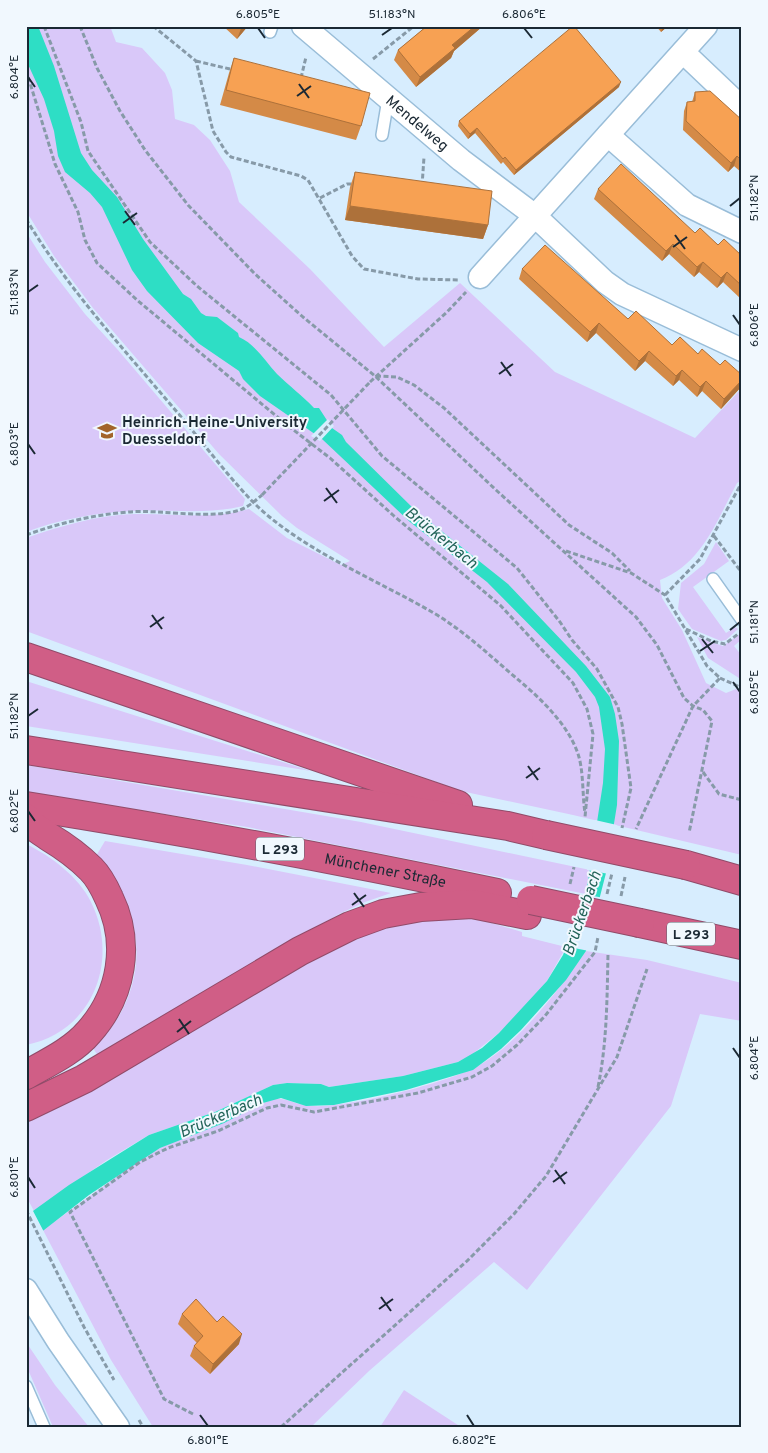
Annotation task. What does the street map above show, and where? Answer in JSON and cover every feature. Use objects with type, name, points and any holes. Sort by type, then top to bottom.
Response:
[{"type":"highway","points":[[26,657],[485,814],[508,826]]},
{"type":"highway","points":[[26,750],[508,826],[686,865],[742,881]]},
{"type":"highway","name":"Münchener Straße","points":[[26,806],[186,832],[361,864],[529,908],[609,914],[742,945]]},
{"type":"highway","points":[[26,818],[33,828],[49,836],[92,870],[111,902],[122,940],[122,962],[115,989],[89,1032],[70,1049],[28,1072]]},
{"type":"highway","points":[[26,1107],[84,1079],[300,951],[350,926],[383,914],[421,906],[472,904],[529,908]]},
{"type":"street","points":[[478,279],[706,26]]},
{"type":"street","name":"Mendelweg","points":[[308,30],[461,160],[534,215],[605,282],[622,294],[742,350]]},
{"type":"street","points":[[683,52],[742,108]]},
{"type":"street","points":[[608,135],[688,205],[742,232]]},
{"type":"street","points":[[26,1290],[58,1340],[128,1423]]},
{"type":"lane","points":[[382,135],[388,99]]},
{"type":"lane","points":[[713,579],[742,620]]},
{"type":"lane","points":[[26,1386],[44,1427]]},
{"type":"path","points":[[44,26],[81,122],[88,151],[150,242],[197,286],[220,302],[331,395],[382,456],[517,568],[572,640],[598,670],[618,707],[624,733],[631,788],[620,836]]},
{"type":"path","points":[[80,26],[97,68],[120,111],[145,150],[188,205],[254,274],[375,376],[636,617],[657,645],[684,698],[693,706],[703,710],[712,721],[689,833]]},
{"type":"path","points":[[154,26],[196,61],[241,71]]},
{"type":"path","points":[[357,73],[414,26]]},
{"type":"path","points":[[299,86],[308,30]]},
{"type":"path","points":[[196,61],[212,131],[226,152],[231,157],[301,176],[308,180],[352,256],[364,269],[370,272],[418,279],[478,279]]},
{"type":"path","points":[[26,70],[54,164],[78,212],[85,240],[97,264],[151,312],[287,425],[330,458],[394,516],[500,605],[573,683],[587,709],[593,734],[585,818],[581,785],[582,766],[576,749],[551,712],[530,690],[469,637],[433,613],[291,533],[254,502],[90,310],[50,258],[26,220]]},
{"type":"path","points":[[421,193],[427,132]]},
{"type":"path","points":[[320,198],[348,184],[357,185]]},
{"type":"path","points":[[26,535],[56,524],[95,516],[130,512],[208,514],[240,510],[262,495],[375,376],[447,312],[478,279]]},
{"type":"path","points":[[375,376],[397,377],[422,391],[444,408],[570,525],[612,553],[631,573],[665,595],[707,666],[720,678],[742,688]]},
{"type":"path","points":[[665,595],[700,559],[742,482]]},
{"type":"path","points":[[714,535],[742,573]]},
{"type":"path","points":[[563,550],[631,573]]},
{"type":"path","points":[[685,628],[711,641],[725,644],[742,631]]},
{"type":"path","points":[[636,829],[693,706],[720,678]]},
{"type":"path","points":[[703,772],[718,794],[742,800]]},
{"type":"path","points":[[609,914],[614,865]]},
{"type":"path","points":[[569,891],[574,867]]},
{"type":"path","points":[[193,1414],[164,1399],[70,1212],[147,1159],[168,1148],[218,1131],[267,1108],[281,1105],[314,1112],[418,1093],[472,1077],[504,1056],[545,1016],[594,952],[625,877]]},
{"type":"path","points":[[598,1090],[606,1035],[608,954]]},
{"type":"path","points":[[281,1427],[467,1261],[514,1214],[546,1176],[617,1057],[647,968]]},
{"type":"path","points":[[26,1210],[84,1327],[118,1387]]},
{"type":"path","points":[[128,1423],[143,1427]]},
{"type":"shaded area","points":[[26,26],[110,26],[116,42],[142,48],[165,73],[172,90],[175,119],[194,125],[210,140],[230,171],[239,202],[310,269],[384,347],[460,283],[555,372],[695,438],[742,388],[742,480],[737,483],[715,526],[698,552],[675,573],[660,580],[662,598],[682,630],[706,683],[726,693],[736,689],[742,693],[742,855],[461,791],[26,631],[26,538],[66,525],[93,519],[135,514],[206,515],[249,509],[287,538],[341,565],[350,561],[297,528],[282,516],[219,454],[93,308],[54,256],[26,211]]},
{"type":"shaded area","name":"Heinrich-Heine-University Duesseldorf","points":[[26,232],[45,262],[85,314],[245,499],[243,506],[216,510],[105,513],[65,520],[26,532]]},
{"type":"shaded area","points":[[716,542],[729,561],[693,587],[726,633],[735,627],[738,629],[726,640],[721,641],[692,629],[678,609],[681,583],[704,564]]},
{"type":"shaded area","points":[[740,634],[742,639],[734,646],[742,656],[742,680],[708,658],[697,637],[723,646]]},
{"type":"shaded area","points":[[26,681],[311,771],[26,726]]},
{"type":"shaded area","points":[[26,765],[361,822],[590,870],[586,894],[247,827],[26,792]]},
{"type":"shaded area","points":[[105,841],[247,865],[391,893],[339,914],[98,1056],[93,1048],[112,1026],[126,1003],[134,978],[136,953],[134,927],[126,902],[114,878],[96,856]]},
{"type":"shaded area","points":[[26,844],[63,868],[86,893],[99,924],[103,947],[101,969],[94,990],[84,1009],[68,1025],[49,1038],[26,1045]]},
{"type":"shaded area","points":[[452,915],[475,918],[522,932],[522,936],[566,947],[547,981],[534,997],[499,1033],[470,1056],[458,1062],[403,1076],[329,1087],[321,1084],[287,1083],[273,1085],[215,1112],[149,1135],[107,1160],[34,1211],[26,1196],[26,1123],[135,1065],[363,931]]},
{"type":"shaded area","points":[[586,951],[647,960],[742,983],[742,1021],[700,1014],[671,1106],[527,1290],[494,1262],[369,1371],[311,1427],[153,1427],[111,1360],[43,1230],[137,1162],[160,1148],[273,1099],[282,1099],[312,1106],[348,1103],[411,1090],[470,1070],[497,1053],[526,1027]]},
{"type":"shaded area","points":[[26,1342],[55,1385],[89,1427],[53,1427],[26,1365]]},
{"type":"shaded area","points":[[404,1390],[461,1427],[380,1427]]},
{"type":"water","name":"Brückerbach","points":[[26,26],[38,26],[54,66],[81,153],[92,170],[117,197],[143,239],[183,294],[191,299],[201,313],[206,316],[217,317],[238,333],[239,337],[255,348],[277,374],[314,408],[319,408],[332,428],[342,435],[346,442],[415,510],[508,584],[586,666],[610,697],[619,741],[617,805],[606,873],[586,951],[566,980],[521,1030],[501,1049],[473,1070],[406,1090],[334,1105],[306,1106],[281,1098],[263,1103],[224,1123],[160,1148],[89,1195],[26,1244],[26,1216],[69,1185],[149,1135],[215,1112],[273,1085],[287,1083],[321,1084],[329,1087],[403,1076],[458,1062],[482,1048],[499,1033],[547,981],[563,955],[586,894],[603,783],[605,749],[599,707],[595,697],[576,672],[487,582],[410,522],[322,439],[260,396],[243,379],[239,371],[198,343],[147,291],[132,270],[102,207],[90,193],[65,172],[58,156],[54,131],[44,99],[26,60]]},
{"type":"pier","points":[[328,419],[334,426],[320,441],[311,436]]},
{"type":"pier","points":[[595,820],[617,825],[609,874],[587,870]]},
{"type":"pier","points":[[583,894],[604,898],[589,951],[564,946]]},
{"type":"pier","points":[[32,1209],[44,1232],[26,1246],[26,1213]]},
{"type":"building","points":[[427,26],[475,26],[452,45],[455,48],[420,77],[398,50]]},
{"type":"building","points":[[573,26],[621,82],[516,170],[505,157],[503,159],[477,128],[470,134],[459,121]]},
{"type":"building","points":[[234,58],[370,93],[361,126],[226,90]]},
{"type":"building","points":[[710,91],[742,120],[742,161],[737,156],[731,163],[686,121],[687,102],[695,101],[695,92]]},
{"type":"building","points":[[621,164],[695,233],[700,228],[718,245],[724,239],[742,256],[742,286],[727,272],[721,278],[703,262],[697,267],[673,244],[666,251],[598,189]]},
{"type":"building","points":[[355,172],[492,191],[488,225],[350,206]]},
{"type":"building","points":[[545,245],[628,319],[636,311],[672,345],[680,337],[698,354],[702,349],[720,365],[725,360],[742,375],[742,380],[724,399],[706,381],[700,387],[682,370],[676,376],[649,351],[639,361],[599,323],[590,332],[522,269]]},
{"type":"building","points":[[196,1299],[217,1322],[223,1316],[242,1334],[213,1364],[194,1346],[203,1336],[182,1314]]},
{"type":"place","name":"Heinrich-Heine-University Duesseldorf","points":[[107,431]]}]
